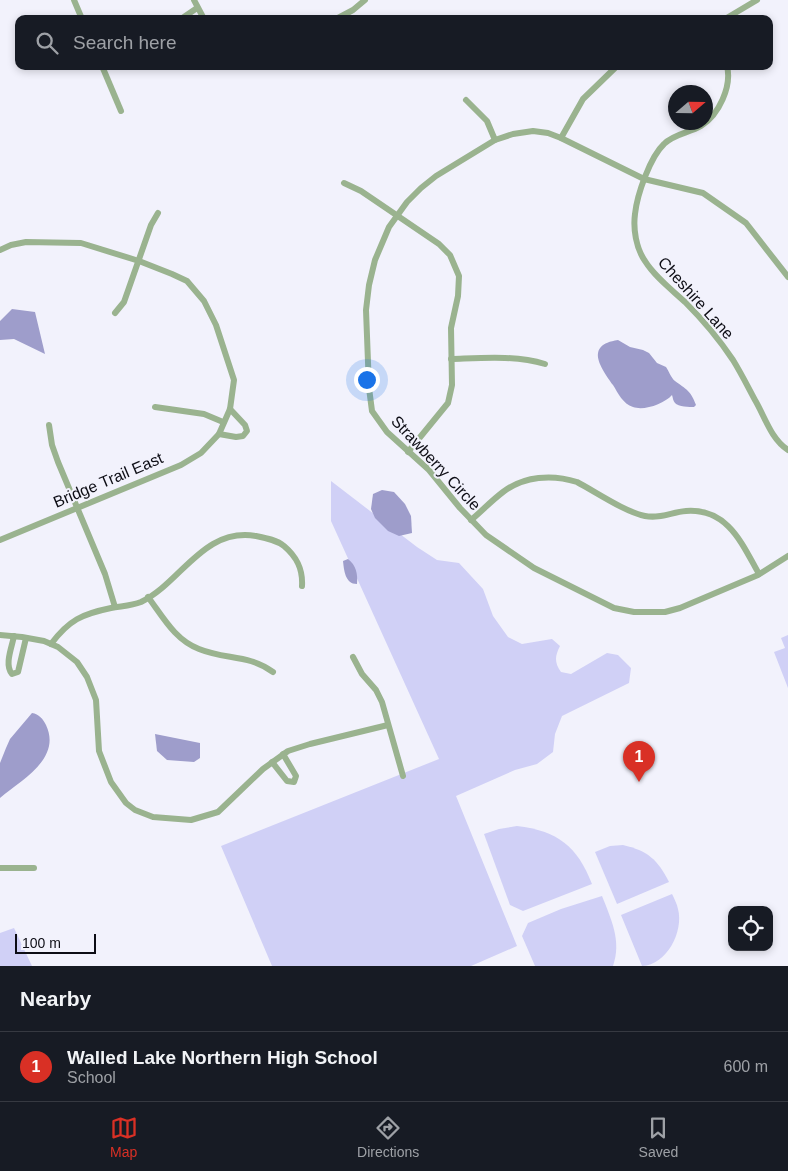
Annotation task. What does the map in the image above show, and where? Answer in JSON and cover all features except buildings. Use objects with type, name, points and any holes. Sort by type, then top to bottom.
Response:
[{"type":"street","points":[[74,0],[80,15]]},
{"type":"street","points":[[194,0],[201,15]]},
{"type":"street","points":[[344,15],[365,0]]},
{"type":"street","points":[[732,15],[756,0]]},
{"type":"street","points":[[186,15],[197,8]]},
{"type":"street","points":[[104,70],[120,111]]},
{"type":"street","points":[[561,138],[583,99],[613,70]]},
{"type":"street","name":"Cheshire Lane","points":[[727,70],[728,79],[725,92],[713,115],[700,126],[672,138],[663,145],[653,159],[644,179],[635,214],[635,237],[642,256],[653,271],[685,302],[716,338],[736,367],[775,437],[788,450]]},
{"type":"street","points":[[466,100],[487,122],[495,140]]},
{"type":"street","name":"Strawberry Circle","points":[[788,277],[746,223],[703,193],[644,179],[561,138],[533,131],[513,134],[495,140],[436,176],[414,195],[390,227],[374,260],[366,310],[369,388],[372,411],[379,422],[440,482],[470,520],[486,535],[534,568],[614,608],[634,612],[666,612],[680,608],[760,574],[788,556]]},
{"type":"street","points":[[344,183],[361,190],[439,244],[450,255],[456,265],[459,276],[458,296],[452,328],[452,385],[448,403],[408,452]]},
{"type":"street","points":[[115,313],[124,302],[151,225],[158,213]]},
{"type":"street","name":"Bridge Trail East","points":[[0,250],[26,242],[80,243],[139,261],[187,281],[204,301],[216,325],[234,380],[230,409],[219,434],[201,453],[181,465],[0,540]]},
{"type":"street","points":[[452,359],[528,359],[545,364]]},
{"type":"street","points":[[156,407],[204,414],[223,422]]},
{"type":"street","points":[[219,434],[236,437],[243,436],[247,431],[245,424],[230,409]]},
{"type":"street","points":[[49,425],[58,462],[105,574],[115,607]]},
{"type":"street","points":[[470,520],[514,485],[542,477],[566,479],[577,482],[637,514],[658,517],[680,512],[696,511],[718,518],[727,524],[738,536],[760,574]]},
{"type":"street","points":[[51,644],[62,631],[81,616],[91,612],[140,602],[164,587],[201,551],[231,537],[248,535],[265,538],[281,544],[293,553],[300,565],[303,577],[302,586]]},
{"type":"street","points":[[148,597],[168,626],[186,642],[208,652],[252,661],[273,672]]},
{"type":"street","points":[[0,635],[26,638],[51,644],[77,662],[87,677],[96,700],[99,751],[117,792],[135,810],[153,817],[170,820],[200,818],[218,812],[263,769],[283,754],[310,744],[388,725]]},
{"type":"street","points":[[14,636],[8,666],[9,672],[12,674],[18,672],[26,638]]},
{"type":"street","points":[[353,657],[362,674],[376,690],[382,702],[403,776]]},
{"type":"street","points":[[272,762],[287,781],[294,782],[296,776],[283,754]]},
{"type":"street","points":[[0,868],[34,868]]},
{"type":"shaded area","points":[[12,309],[35,312],[45,354],[14,339],[0,340],[0,321]]},
{"type":"shaded area","points":[[618,340],[630,347],[649,353],[657,363],[666,367],[674,380],[690,393],[696,405],[694,407],[684,407],[679,405],[674,402],[672,395],[654,406],[643,408],[633,407],[626,403],[604,372],[598,358],[598,352],[601,347]]},
{"type":"shaded area","points":[[331,481],[417,547],[437,560],[459,563],[483,589],[493,616],[508,637],[522,644],[552,639],[560,646],[556,659],[561,672],[571,674],[607,653],[618,655],[631,668],[629,683],[562,716],[555,734],[553,752],[537,764],[515,770],[456,796],[517,946],[471,966],[272,966],[221,846],[439,759],[331,521]]},
{"type":"shaded area","points":[[382,490],[394,492],[405,504],[411,516],[412,533],[399,536],[388,531],[375,518],[371,509],[373,494]]},
{"type":"shaded area","points":[[348,559],[356,570],[357,584],[350,582],[346,576],[343,561]]},
{"type":"shaded area","points":[[788,635],[788,688],[774,652],[785,648],[781,638]]},
{"type":"shaded area","points":[[32,713],[37,714],[46,725],[49,748],[37,768],[0,798],[0,763],[10,739]]},
{"type":"shaded area","points":[[155,734],[200,743],[200,758],[194,762],[167,760],[157,751]]},
{"type":"shaded area","points":[[517,826],[544,832],[564,843],[580,860],[592,884],[523,911],[510,905],[484,834]]},
{"type":"shaded area","points":[[623,845],[639,850],[651,857],[669,882],[617,904],[595,852],[610,846]]},
{"type":"shaded area","points":[[672,894],[678,907],[679,918],[676,936],[672,945],[659,960],[642,966],[621,915]]},
{"type":"shaded area","points":[[602,896],[616,939],[613,966],[535,966],[522,936],[528,923],[561,909]]},
{"type":"shaded area","points":[[14,928],[32,966],[0,966],[0,933]]},
{"type":"place","name":"Walled Lake Northern High School","points":[[639,782]]}]
